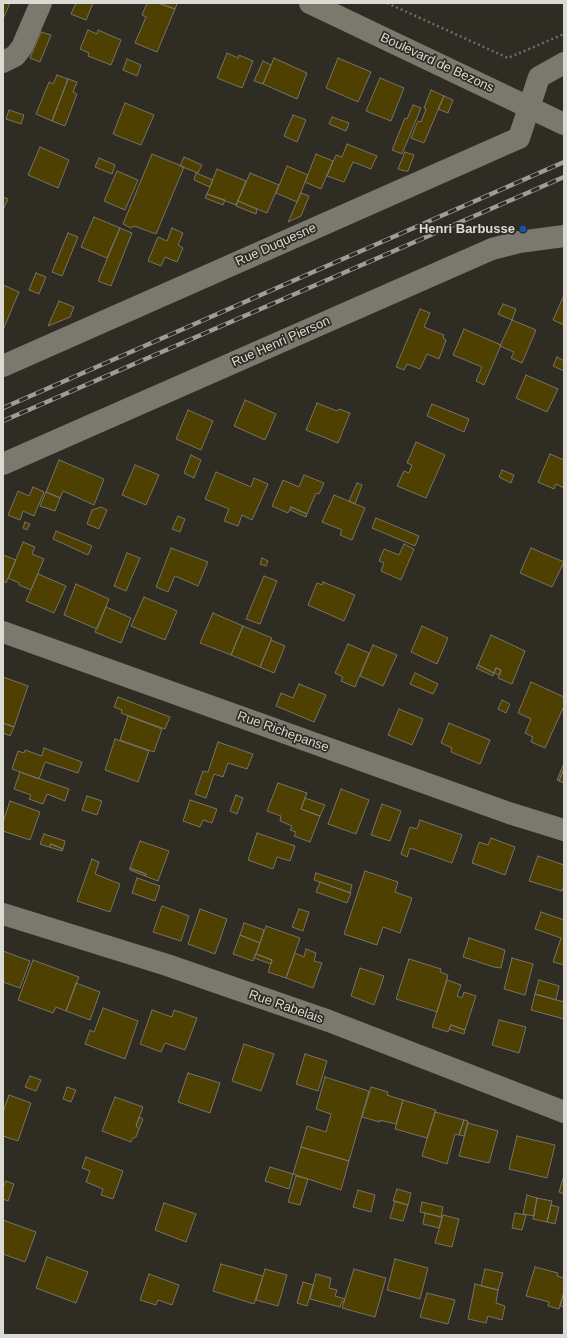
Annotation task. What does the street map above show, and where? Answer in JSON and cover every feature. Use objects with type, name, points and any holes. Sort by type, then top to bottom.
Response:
[{"type":"street","points":[[3,62],[16,56],[22,47],[40,3]]},
{"type":"street","name":"Boulevard de Bezons","points":[[310,3],[564,124]]},
{"type":"street","name":"Rue Duquesne","points":[[3,366],[519,138],[539,77],[564,63]]},
{"type":"street","name":"Rue Henri Pierson","points":[[3,464],[492,249],[519,242],[564,236]]},
{"type":"street","name":"Rue Richepanse","points":[[3,632],[509,813],[564,830]]},
{"type":"street","name":"Rue Rabelais","points":[[3,914],[167,965],[328,1021],[564,1112]]},
{"type":"path","points":[[387,3],[508,58],[564,34]]},
{"type":"building","points":[[3,3],[10,3],[3,19]]},
{"type":"building","points":[[76,3],[93,3],[86,20],[71,14]]},
{"type":"building","points":[[147,3],[158,3],[175,9],[157,52],[135,43],[146,17],[142,15]]},
{"type":"building","points":[[158,3],[174,3],[177,4],[175,9]]},
{"type":"building","points":[[88,30],[97,34],[98,30],[121,40],[111,65],[88,56],[89,53],[80,49]]},
{"type":"building","points":[[41,32],[51,35],[40,62],[30,58]]},
{"type":"building","points":[[227,53],[238,58],[239,55],[253,61],[242,88],[217,78]]},
{"type":"building","points":[[274,58],[307,73],[297,99],[263,84]]},
{"type":"building","points":[[338,58],[371,72],[358,102],[326,88]]},
{"type":"building","points":[[127,59],[141,65],[137,76],[123,70]]},
{"type":"building","points":[[263,61],[271,65],[263,84],[254,81]]},
{"type":"building","points":[[57,75],[68,79],[52,121],[36,114],[49,82],[53,84]]},
{"type":"building","points":[[380,78],[404,88],[391,121],[366,111]]},
{"type":"building","points":[[68,79],[77,82],[73,92],[77,94],[65,126],[52,121]]},
{"type":"building","points":[[431,90],[444,96],[424,143],[411,138],[418,121],[421,122],[426,109],[424,108]]},
{"type":"building","points":[[444,96],[453,100],[448,113],[438,109]]},
{"type":"building","points":[[125,103],[154,115],[141,145],[113,134]]},
{"type":"building","points":[[413,105],[421,108],[402,154],[392,150],[405,118],[407,119]]},
{"type":"building","points":[[9,110],[24,115],[21,124],[6,119]]},
{"type":"building","points":[[293,115],[306,120],[297,142],[284,136]]},
{"type":"building","points":[[332,117],[349,123],[346,131],[329,124]]},
{"type":"building","points":[[347,144],[377,156],[371,169],[353,162],[344,182],[327,176],[336,155],[342,157]]},
{"type":"building","points":[[40,147],[69,160],[58,188],[28,175]]},
{"type":"building","points":[[405,152],[414,155],[408,171],[398,169]]},
{"type":"building","points":[[152,154],[184,167],[156,234],[134,226],[131,228],[123,224]]},
{"type":"building","points":[[316,154],[333,161],[321,189],[305,182]]},
{"type":"building","points":[[184,157],[202,165],[198,173],[180,166]]},
{"type":"building","points":[[99,158],[115,165],[112,174],[95,167]]},
{"type":"building","points":[[287,166],[308,175],[297,202],[276,193]]},
{"type":"building","points":[[217,169],[246,181],[236,205],[207,194]]},
{"type":"building","points":[[117,171],[138,180],[125,210],[104,201]]},
{"type":"building","points":[[196,173],[213,180],[210,187],[194,180]]},
{"type":"building","points":[[250,173],[279,185],[267,213],[238,201]]},
{"type":"building","points":[[301,193],[309,196],[301,216],[288,222]]},
{"type":"building","points":[[207,194],[225,200],[223,205],[205,198]]},
{"type":"building","points":[[3,197],[8,199],[3,210]]},
{"type":"building","points":[[238,201],[257,209],[256,214],[236,206]]},
{"type":"building","points":[[94,217],[120,228],[107,258],[81,247]]},
{"type":"building","points":[[120,228],[132,233],[111,286],[98,281]]},
{"type":"building","points":[[172,228],[183,233],[178,245],[183,248],[177,262],[165,257],[161,266],[148,261],[158,237],[167,241]]},
{"type":"building","points":[[68,233],[78,237],[62,276],[52,272]]},
{"type":"building","points":[[36,273],[46,277],[39,294],[29,290]]},
{"type":"building","points":[[3,285],[19,292],[3,330]]},
{"type":"building","points":[[564,295],[564,325],[553,320]]},
{"type":"building","points":[[59,301],[74,307],[70,317],[48,326]]},
{"type":"building","points":[[503,304],[516,309],[512,320],[498,314]]},
{"type":"building","points":[[420,309],[430,313],[424,327],[444,335],[443,338],[446,340],[439,359],[427,354],[420,369],[407,364],[404,370],[396,367]]},
{"type":"building","points":[[512,320],[536,330],[522,363],[511,358],[514,352],[500,346]]},
{"type":"building","points":[[464,329],[501,345],[484,385],[476,381],[482,367],[453,355]]},
{"type":"building","points":[[557,357],[564,361],[564,371],[553,366]]},
{"type":"building","points":[[526,375],[558,389],[547,412],[516,398]]},
{"type":"building","points":[[245,400],[276,414],[265,440],[234,426]]},
{"type":"building","points":[[317,403],[337,411],[339,409],[350,413],[338,443],[306,430]]},
{"type":"building","points":[[432,404],[469,419],[464,432],[427,416]]},
{"type":"building","points":[[188,410],[213,421],[201,450],[176,439]]},
{"type":"building","points":[[416,442],[445,455],[426,498],[397,486],[404,471],[409,473],[412,465],[407,463]]},
{"type":"building","points":[[550,454],[564,460],[564,488],[556,484],[554,489],[538,482]]},
{"type":"building","points":[[191,455],[201,460],[194,478],[184,473]]},
{"type":"building","points":[[59,460],[104,479],[94,505],[63,491],[60,498],[46,492]]},
{"type":"building","points":[[135,465],[159,475],[146,505],[122,495]]},
{"type":"building","points":[[502,470],[514,475],[511,483],[499,477]]},
{"type":"building","points":[[216,472],[251,487],[254,478],[268,484],[252,520],[242,515],[238,526],[224,521],[229,509],[205,499]]},
{"type":"building","points":[[304,475],[324,483],[319,494],[316,493],[307,514],[291,507],[288,513],[272,506],[283,480],[299,487]]},
{"type":"building","points":[[357,483],[362,485],[355,504],[349,501]]},
{"type":"building","points":[[33,487],[44,492],[34,516],[23,511],[20,520],[8,515],[18,491],[29,496]]},
{"type":"building","points":[[46,492],[60,498],[55,511],[40,506]]},
{"type":"building","points":[[334,495],[365,508],[352,540],[340,535],[342,530],[322,522]]},
{"type":"building","points":[[101,507],[107,510],[99,529],[87,524],[92,510]]},
{"type":"building","points":[[291,507],[307,514],[306,517],[290,510]]},
{"type":"building","points":[[178,516],[185,519],[180,532],[172,529]]},
{"type":"building","points":[[376,518],[419,536],[415,546],[372,528]]},
{"type":"building","points":[[25,522],[30,524],[27,530],[23,528]]},
{"type":"building","points":[[56,531],[92,546],[88,555],[53,539]]},
{"type":"building","points":[[23,542],[35,547],[32,554],[44,559],[31,590],[8,578]]},
{"type":"building","points":[[404,544],[414,549],[401,580],[381,571],[384,563],[379,561],[384,549],[399,555]]},
{"type":"building","points":[[171,548],[208,562],[198,586],[175,576],[168,592],[156,587]]},
{"type":"building","points":[[531,548],[564,562],[552,587],[520,573]]},
{"type":"building","points":[[127,553],[140,558],[126,591],[114,586]]},
{"type":"building","points":[[3,555],[16,560],[6,583],[3,581]]},
{"type":"building","points":[[262,558],[268,561],[266,566],[260,564]]},
{"type":"building","points":[[38,574],[66,586],[54,613],[26,601]]},
{"type":"building","points":[[264,576],[277,581],[260,624],[246,619]]},
{"type":"building","points":[[323,582],[355,595],[344,621],[308,605],[317,583],[322,585]]},
{"type":"building","points":[[76,584],[109,599],[97,629],[64,615]]},
{"type":"building","points":[[144,597],[177,611],[165,640],[131,626]]},
{"type":"building","points":[[106,607],[131,618],[121,643],[95,632]]},
{"type":"building","points":[[213,613],[243,626],[231,655],[200,643]]},
{"type":"building","points":[[243,626],[272,638],[260,667],[231,655]]},
{"type":"building","points":[[422,626],[448,638],[437,664],[411,652]]},
{"type":"building","points":[[491,635],[525,651],[512,684],[498,678],[501,670],[496,668],[494,673],[478,665]]},
{"type":"building","points":[[271,640],[285,646],[274,673],[260,667]]},
{"type":"building","points":[[348,644],[369,653],[355,687],[341,681],[343,677],[335,673]]},
{"type":"building","points":[[373,645],[397,655],[383,686],[360,676]]},
{"type":"building","points":[[478,665],[494,673],[493,676],[476,668]]},
{"type":"building","points":[[496,668],[501,670],[499,675],[494,673]]},
{"type":"building","points":[[415,673],[438,684],[433,694],[410,684]]},
{"type":"building","points":[[3,677],[28,686],[14,727],[3,723]]},
{"type":"building","points":[[531,682],[564,697],[564,706],[545,748],[531,742],[533,737],[525,733],[531,719],[518,713]]},
{"type":"building","points":[[299,684],[326,695],[314,722],[276,706],[281,693],[293,698]]},
{"type":"building","points":[[118,697],[170,717],[165,729],[121,713],[122,710],[114,707]]},
{"type":"building","points":[[502,700],[510,704],[506,713],[498,709]]},
{"type":"building","points":[[399,709],[423,719],[412,745],[388,735]]},
{"type":"building","points":[[128,716],[162,729],[154,752],[120,740]]},
{"type":"building","points":[[3,723],[14,727],[10,736],[3,733]]},
{"type":"building","points":[[449,723],[490,740],[480,764],[451,752],[452,748],[441,743]]},
{"type":"building","points":[[115,739],[149,751],[138,782],[105,770]]},
{"type":"building","points":[[218,742],[253,754],[247,769],[228,763],[223,777],[214,774],[206,798],[195,794],[203,771],[208,772]]},
{"type":"building","points":[[44,748],[82,762],[78,773],[45,762],[39,779],[12,769],[18,751],[24,753],[25,750],[42,756]]},
{"type":"building","points":[[564,763],[564,768],[559,781],[557,780]]},
{"type":"building","points":[[564,768],[564,783],[559,781]]},
{"type":"building","points":[[20,772],[69,789],[65,801],[47,794],[43,804],[29,799],[31,795],[14,789]]},
{"type":"building","points":[[278,783],[307,793],[301,809],[320,816],[310,842],[294,836],[296,832],[290,830],[292,826],[280,821],[281,816],[267,811]]},
{"type":"building","points":[[341,789],[369,800],[356,834],[328,824]]},
{"type":"building","points":[[236,795],[243,798],[237,814],[230,811]]},
{"type":"building","points":[[87,796],[102,801],[97,815],[82,810]]},
{"type":"building","points":[[305,798],[325,805],[320,816],[301,809]]},
{"type":"building","points":[[190,800],[217,809],[212,823],[203,820],[200,827],[183,821]]},
{"type":"building","points":[[10,801],[40,812],[30,840],[3,831],[3,822]]},
{"type":"building","points":[[382,804],[401,811],[390,841],[371,835]]},
{"type":"building","points":[[420,820],[462,835],[452,863],[410,848],[407,857],[401,854],[410,827],[417,829]]},
{"type":"building","points":[[257,833],[295,846],[290,861],[277,857],[273,869],[248,860]]},
{"type":"building","points":[[44,834],[65,841],[63,849],[51,844],[49,847],[40,844]]},
{"type":"building","points":[[491,838],[515,847],[505,875],[472,863],[479,842],[488,845]]},
{"type":"building","points":[[140,841],[169,851],[158,881],[145,876],[146,874],[130,868]]},
{"type":"building","points":[[51,844],[63,849],[62,851],[49,847]]},
{"type":"building","points":[[538,856],[564,865],[564,885],[562,891],[529,881]]},
{"type":"building","points":[[92,859],[99,862],[95,874],[120,884],[110,912],[77,901]]},
{"type":"building","points":[[130,868],[146,874],[145,876],[130,870]]},
{"type":"building","points":[[365,871],[398,882],[395,892],[412,898],[400,933],[383,927],[377,945],[344,934]]},
{"type":"building","points":[[316,873],[352,885],[350,893],[314,880]]},
{"type":"building","points":[[137,878],[160,886],[155,901],[132,893]]},
{"type":"building","points":[[320,882],[351,893],[347,903],[316,892]]},
{"type":"building","points":[[162,906],[189,916],[181,941],[153,932]]},
{"type":"building","points":[[200,909],[227,919],[215,954],[188,944]]},
{"type":"building","points":[[299,909],[309,912],[303,931],[292,927]]},
{"type":"building","points":[[541,912],[564,920],[564,965],[553,962],[561,938],[535,929]]},
{"type":"building","points":[[244,923],[264,930],[260,943],[240,935]]},
{"type":"building","points":[[266,926],[300,938],[286,978],[268,972],[272,960],[256,954]]},
{"type":"building","points":[[240,935],[260,943],[253,961],[233,954]]},
{"type":"building","points":[[469,938],[505,950],[501,968],[463,957]]},
{"type":"building","points":[[306,949],[316,953],[314,961],[322,963],[313,988],[286,978],[295,953],[304,957]]},
{"type":"building","points":[[3,951],[30,961],[20,988],[3,982]]},
{"type":"building","points":[[256,954],[272,960],[271,964],[254,958]]},
{"type":"building","points":[[512,958],[533,964],[525,995],[504,989]]},
{"type":"building","points":[[409,959],[441,969],[440,972],[448,975],[437,1012],[396,999]]},
{"type":"building","points":[[33,960],[79,977],[66,1011],[56,1007],[53,1013],[18,1000]]},
{"type":"building","points":[[360,968],[384,976],[374,1005],[351,996]]},
{"type":"building","points":[[447,980],[461,985],[457,996],[462,998],[464,992],[476,996],[465,1030],[451,1025],[448,1032],[432,1027]]},
{"type":"building","points":[[539,980],[559,986],[556,1000],[535,994]]},
{"type":"building","points":[[76,983],[100,992],[90,1020],[66,1011]]},
{"type":"building","points":[[535,994],[564,1002],[564,1019],[531,1010]]},
{"type":"building","points":[[103,1008],[138,1021],[125,1059],[85,1044],[90,1030],[94,1032]]},
{"type":"building","points":[[152,1010],[172,1017],[174,1010],[197,1018],[185,1050],[165,1043],[161,1052],[140,1044]]},
{"type":"building","points":[[499,1020],[526,1027],[519,1053],[492,1045]]},
{"type":"building","points":[[451,1025],[465,1030],[464,1034],[449,1029]]},
{"type":"building","points":[[244,1044],[274,1054],[261,1091],[232,1081]]},
{"type":"building","points":[[305,1054],[327,1061],[318,1091],[296,1084]]},
{"type":"building","points":[[188,1073],[220,1083],[210,1113],[178,1102]]},
{"type":"building","points":[[30,1076],[41,1080],[36,1091],[25,1087]]},
{"type":"building","points":[[325,1077],[369,1091],[349,1161],[301,1147],[307,1126],[326,1132],[331,1114],[316,1109]]},
{"type":"building","points":[[67,1087],[76,1090],[71,1102],[63,1099]]},
{"type":"building","points":[[371,1087],[388,1092],[387,1095],[403,1100],[396,1124],[380,1120],[380,1122],[362,1117]]},
{"type":"building","points":[[9,1095],[31,1103],[18,1141],[3,1136],[3,1112]]},
{"type":"building","points":[[115,1097],[143,1107],[136,1126],[139,1129],[136,1137],[132,1139],[131,1142],[102,1131]]},
{"type":"building","points":[[403,1100],[436,1110],[427,1138],[395,1129]]},
{"type":"building","points":[[435,1112],[464,1120],[459,1135],[455,1134],[447,1164],[422,1156]]},
{"type":"building","points":[[139,1117],[143,1119],[139,1129],[136,1126]]},
{"type":"building","points":[[464,1120],[468,1121],[464,1136],[459,1135]]},
{"type":"building","points":[[468,1123],[498,1131],[489,1163],[459,1156]]},
{"type":"building","points":[[517,1136],[555,1145],[547,1178],[509,1169]]},
{"type":"building","points":[[301,1147],[349,1161],[341,1190],[293,1174]]},
{"type":"building","points":[[86,1157],[123,1171],[113,1199],[101,1195],[103,1189],[86,1182],[90,1171],[82,1168]]},
{"type":"building","points":[[270,1167],[293,1174],[289,1189],[265,1181]]},
{"type":"building","points":[[564,1175],[564,1194],[559,1192]]},
{"type":"building","points":[[296,1176],[308,1179],[300,1205],[288,1202]]},
{"type":"building","points":[[6,1181],[14,1184],[8,1201],[3,1199],[3,1187]]},
{"type":"building","points":[[397,1189],[411,1193],[408,1205],[393,1201]]},
{"type":"building","points":[[358,1190],[375,1195],[371,1212],[353,1207]]},
{"type":"building","points":[[527,1195],[537,1198],[534,1216],[523,1214]]},
{"type":"building","points":[[537,1198],[552,1201],[547,1222],[533,1219]]},
{"type":"building","points":[[395,1201],[408,1205],[403,1221],[390,1218]]},
{"type":"building","points":[[422,1202],[443,1207],[441,1217],[420,1212]]},
{"type":"building","points":[[164,1203],[196,1214],[186,1242],[155,1230]]},
{"type":"building","points":[[551,1205],[559,1207],[555,1224],[547,1222]]},
{"type":"building","points":[[425,1213],[442,1217],[439,1228],[423,1224]]},
{"type":"building","points":[[515,1213],[526,1215],[522,1230],[512,1228]]},
{"type":"building","points":[[443,1215],[459,1219],[452,1247],[435,1243]]},
{"type":"building","points":[[3,1220],[36,1232],[25,1262],[3,1254]]},
{"type":"building","points":[[47,1257],[88,1272],[76,1303],[36,1288]]},
{"type":"building","points":[[395,1259],[428,1268],[420,1299],[387,1290]]},
{"type":"building","points":[[221,1264],[263,1276],[254,1304],[213,1291]]},
{"type":"building","points":[[535,1267],[558,1273],[557,1276],[564,1278],[564,1292],[559,1309],[548,1306],[549,1302],[526,1296]]},
{"type":"building","points":[[265,1269],[287,1275],[278,1306],[256,1300]]},
{"type":"building","points":[[354,1269],[386,1278],[375,1317],[342,1308]]},
{"type":"building","points":[[485,1269],[503,1273],[498,1290],[481,1286]]},
{"type":"building","points":[[149,1274],[179,1285],[172,1305],[158,1300],[156,1305],[140,1300]]},
{"type":"building","points":[[316,1274],[331,1278],[329,1288],[337,1290],[335,1296],[345,1299],[344,1302],[342,1301],[340,1307],[310,1299]]},
{"type":"building","points":[[303,1282],[313,1285],[307,1306],[297,1303]]},
{"type":"building","points":[[475,1284],[498,1290],[496,1303],[505,1306],[502,1320],[488,1316],[486,1323],[468,1319]]},
{"type":"building","points":[[564,1292],[564,1307],[560,1306]]},
{"type":"building","points":[[427,1293],[455,1300],[448,1324],[420,1317]]},
{"type":"railway","points":[[3,408],[564,162]]},
{"type":"railway","points":[[3,421],[564,177]]},
{"type":"place","name":"Henri Barbusse","points":[[523,229]]}]
